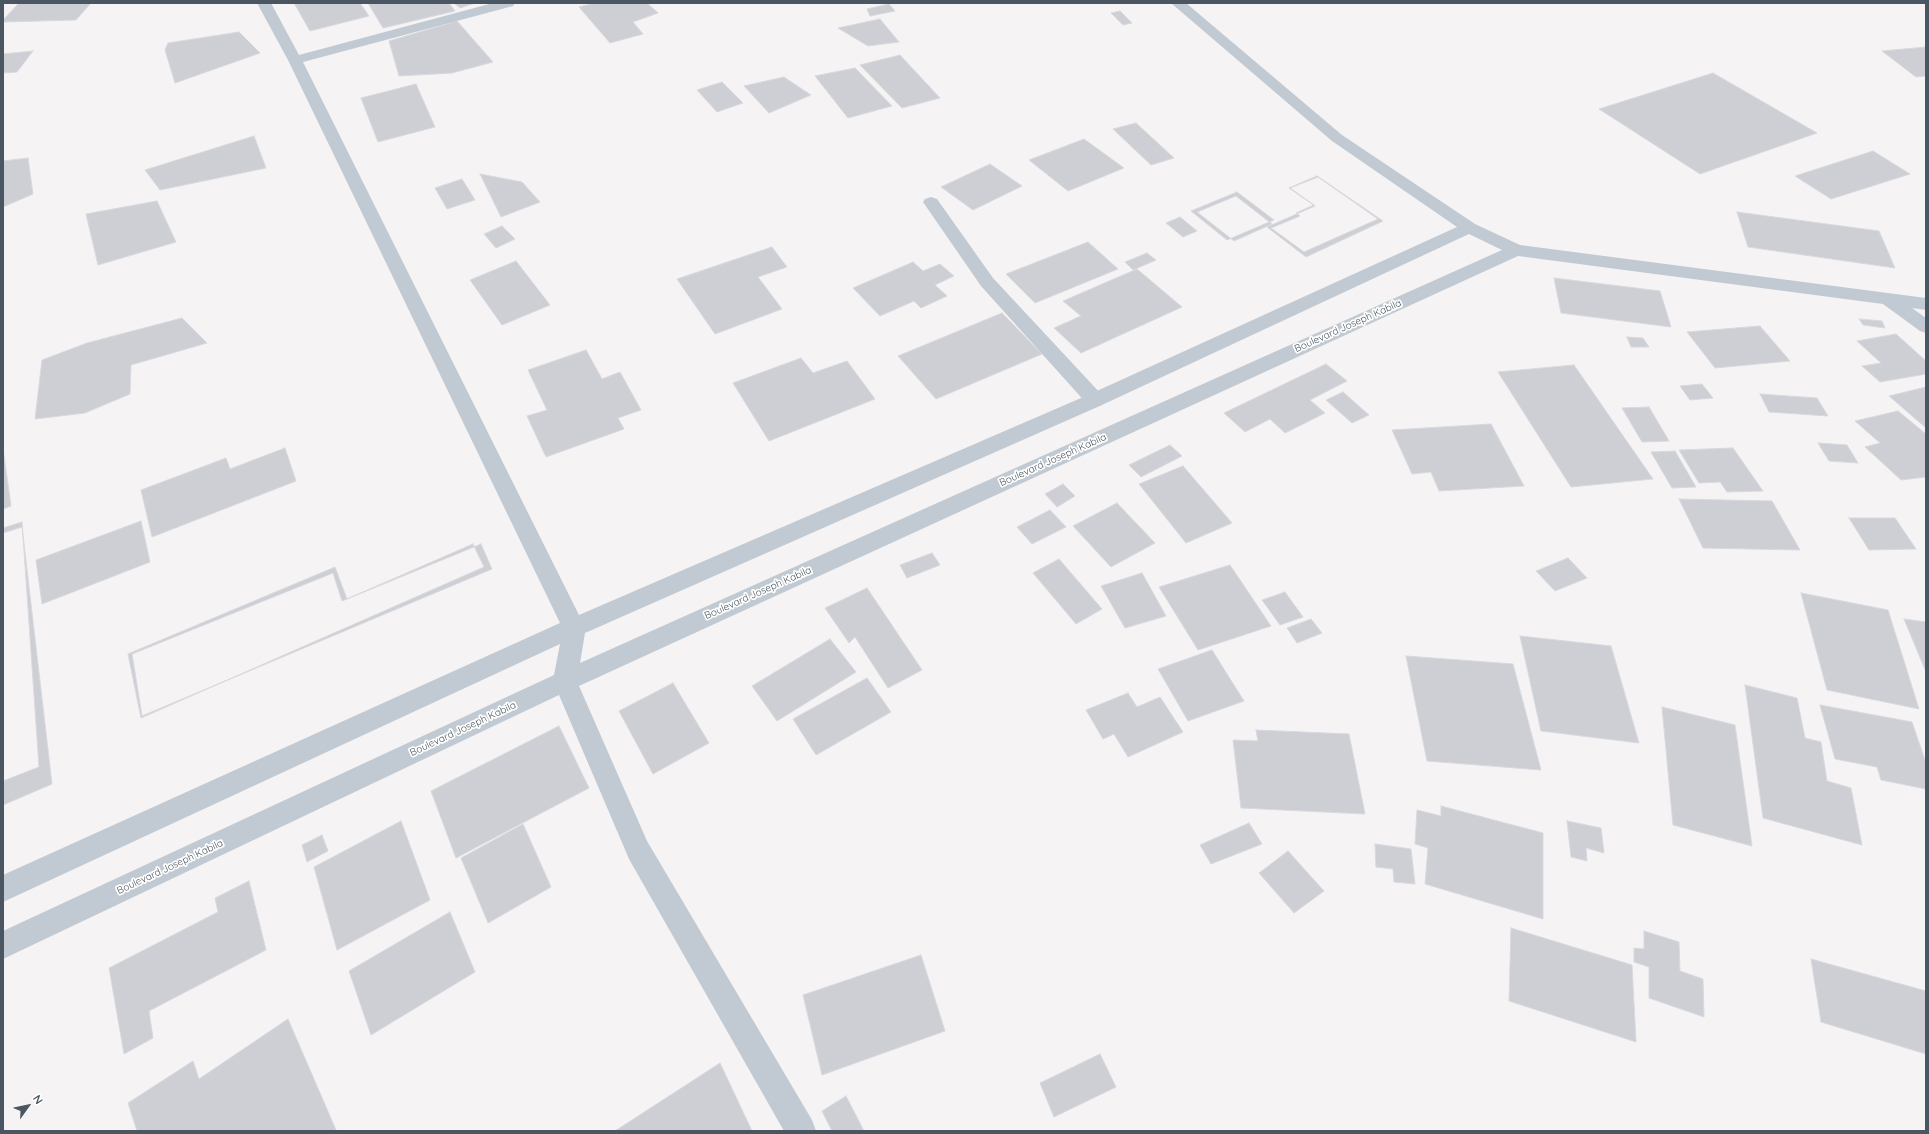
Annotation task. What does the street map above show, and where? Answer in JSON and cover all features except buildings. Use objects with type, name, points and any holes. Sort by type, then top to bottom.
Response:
[{"type":"street","points":[[264,3],[295,60],[574,627],[564,681],[638,850],[801,1131]]},
{"type":"street","points":[[295,60],[508,3]]},
{"type":"street","points":[[1178,3],[1337,138],[1469,228],[1516,250],[1889,301],[1926,304]]},
{"type":"street","points":[[931,202],[987,282],[1095,400]]},
{"type":"street","points":[[3,889],[574,627],[1095,400],[1469,228]]},
{"type":"street","name":"Boulevard Joseph Kabila","points":[[3,945],[564,681],[1516,250]]},
{"type":"street","points":[[1889,301],[1926,327]]}]
